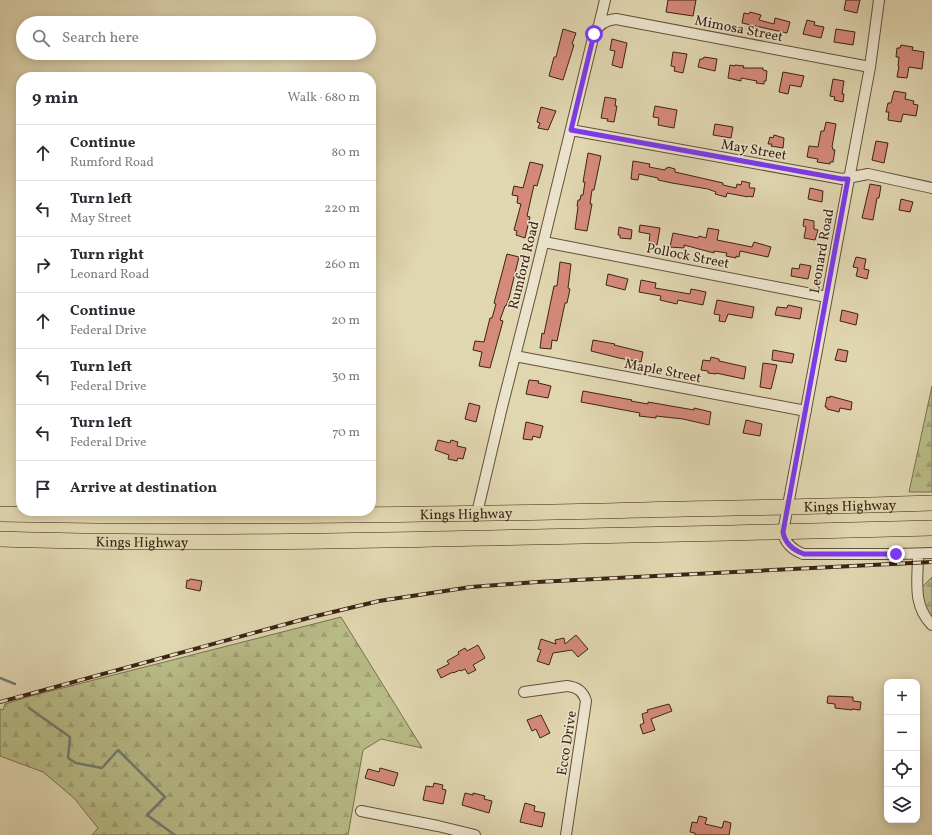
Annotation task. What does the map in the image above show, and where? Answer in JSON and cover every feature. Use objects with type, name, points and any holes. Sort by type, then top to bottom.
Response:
[{"type":"highway","name":"Kings Highway","points":[[376,515],[932,503]]},
{"type":"highway","name":"Kings Highway","points":[[0,514],[16,514]]},
{"type":"highway","name":"Kings Highway","points":[[186,516],[278,516]]},
{"type":"highway","points":[[184,542],[186,516]]},
{"type":"highway","name":"Kings Highway","points":[[0,539],[184,542],[450,539],[932,528]]},
{"type":"street","name":"Rumford Road","points":[[477,514],[594,34],[602,24],[606,0]]},
{"type":"street","name":"Leonard Road","points":[[783,532],[870,67],[879,0]]},
{"type":"street","name":"Mimosa Street","points":[[602,24],[610,19],[616,19],[870,67]]},
{"type":"street","name":"May Street","points":[[571,130],[842,179],[868,174],[932,188]]},
{"type":"street","name":"Pollock Street","points":[[544,242],[827,297]]},
{"type":"street","name":"Maple Street","points":[[515,356],[806,411]]},
{"type":"street","points":[[783,532],[784,537],[791,548],[804,554],[932,553]]},
{"type":"street","points":[[918,554],[918,598],[924,617],[932,626]]},
{"type":"street","name":"Ecco Drive","points":[[524,692],[573,686],[586,698],[566,835]]},
{"type":"street","points":[[361,811],[475,835]]},
{"type":"green space","points":[[932,386],[932,492],[909,492]]},
{"type":"green space","points":[[932,577],[932,622],[929,620],[920,589]]},
{"type":"green space","points":[[341,617],[422,748],[381,739],[363,750],[348,835],[92,835],[98,828],[74,798],[43,772],[0,756],[0,709],[3,710],[5,704],[31,696]]},
{"type":"building","points":[[668,0],[696,0],[693,16],[666,12]]},
{"type":"building","points":[[846,0],[860,0],[857,13],[844,10]]},
{"type":"building","points":[[750,12],[761,15],[759,20],[774,24],[775,18],[790,22],[787,33],[742,23],[744,13],[749,14]]},
{"type":"building","points":[[807,20],[815,22],[814,25],[824,27],[821,38],[803,34]]},
{"type":"building","points":[[563,29],[576,33],[572,44],[574,45],[563,80],[549,76],[554,57],[556,57]]},
{"type":"building","points":[[836,29],[855,32],[853,45],[834,42]]},
{"type":"building","points":[[612,39],[627,43],[622,68],[612,65],[615,51],[610,50]]},
{"type":"building","points":[[901,45],[913,47],[912,50],[924,52],[922,69],[909,67],[907,78],[897,77],[899,57],[896,57],[897,48],[900,48]]},
{"type":"building","points":[[673,52],[687,54],[683,73],[674,71],[675,67],[671,66]]},
{"type":"building","points":[[704,57],[717,59],[715,71],[698,67],[700,59],[703,59]]},
{"type":"building","points":[[730,65],[744,66],[743,68],[763,68],[763,70],[767,71],[766,81],[764,81],[764,84],[741,78],[741,81],[728,78]]},
{"type":"building","points":[[783,72],[804,76],[801,87],[790,85],[788,94],[779,92]]},
{"type":"building","points":[[833,79],[844,81],[842,94],[844,94],[843,102],[834,100],[835,97],[830,96]]},
{"type":"building","points":[[894,91],[906,93],[905,99],[914,101],[913,104],[918,105],[916,116],[903,114],[901,122],[888,120],[889,112],[886,112],[888,103],[891,103]]},
{"type":"building","points":[[605,97],[616,99],[615,106],[617,106],[614,122],[601,118]]},
{"type":"building","points":[[655,106],[677,110],[674,128],[658,125],[659,118],[653,117]]},
{"type":"building","points":[[541,107],[556,111],[548,130],[538,128],[540,123],[537,122]]},
{"type":"building","points":[[826,122],[836,124],[832,147],[833,150],[835,150],[833,162],[830,162],[830,164],[817,162],[818,159],[807,157],[809,146],[818,147],[821,131],[824,131]]},
{"type":"building","points":[[715,124],[733,127],[731,138],[713,135]]},
{"type":"building","points":[[774,135],[784,138],[783,148],[768,144],[770,137],[773,138]]},
{"type":"building","points":[[876,141],[888,143],[884,163],[872,160]]},
{"type":"building","points":[[588,153],[601,156],[594,190],[592,190],[590,204],[592,204],[587,231],[575,229],[578,200],[580,200],[581,195],[583,195],[585,182],[583,182]]},
{"type":"building","points":[[633,161],[650,164],[649,167],[665,170],[668,167],[675,169],[675,172],[723,183],[723,185],[736,188],[737,184],[741,185],[742,181],[750,183],[750,188],[755,188],[753,197],[727,193],[726,197],[715,194],[716,192],[708,189],[658,180],[658,178],[639,174],[638,180],[631,179]]},
{"type":"building","points":[[530,162],[543,165],[537,186],[534,185],[527,216],[530,217],[525,238],[516,235],[517,231],[514,230],[521,204],[517,203],[518,196],[512,195],[514,186],[523,188]]},
{"type":"building","points":[[870,184],[881,186],[873,220],[862,218]]},
{"type":"building","points":[[810,188],[823,191],[822,202],[808,199]]},
{"type":"building","points":[[901,199],[913,202],[910,212],[899,210]]},
{"type":"building","points":[[804,219],[814,221],[814,229],[818,230],[815,240],[804,238],[806,227],[803,226]]},
{"type":"building","points":[[640,225],[660,228],[657,245],[649,242],[650,234],[639,232]]},
{"type":"building","points":[[619,227],[632,230],[631,239],[620,238],[620,235],[618,235]]},
{"type":"building","points":[[708,228],[719,230],[717,240],[752,247],[754,242],[771,247],[768,257],[740,251],[739,257],[736,256],[736,258],[726,256],[727,253],[714,251],[714,253],[684,245],[684,248],[670,247],[673,233],[706,238]]},
{"type":"building","points":[[507,254],[519,257],[509,298],[500,320],[503,321],[490,368],[479,366],[482,352],[473,350],[475,341],[484,342],[490,318],[492,318],[496,304],[494,303]]},
{"type":"building","points":[[856,257],[866,259],[864,269],[869,270],[867,279],[856,276],[858,268],[853,267]]},
{"type":"building","points":[[560,262],[571,264],[568,288],[570,289],[567,303],[565,303],[557,341],[552,340],[551,349],[540,348],[542,333],[544,334],[554,286],[557,286]]},
{"type":"building","points":[[800,264],[811,266],[808,279],[791,276],[792,268],[799,269]]},
{"type":"building","points":[[608,274],[628,279],[625,290],[606,285]]},
{"type":"building","points":[[641,280],[656,283],[655,288],[690,294],[691,289],[706,292],[703,305],[678,300],[677,304],[660,300],[661,296],[639,292]]},
{"type":"building","points":[[717,300],[754,307],[752,318],[728,314],[725,322],[719,321],[720,315],[714,314]]},
{"type":"building","points":[[788,305],[802,308],[800,319],[775,315],[777,307],[787,308]]},
{"type":"building","points":[[842,310],[858,314],[856,325],[840,321]]},
{"type":"building","points":[[593,340],[615,344],[614,345],[643,352],[641,362],[591,351]]},
{"type":"building","points":[[838,349],[848,351],[846,362],[835,360]]},
{"type":"building","points":[[773,350],[794,354],[792,363],[772,360]]},
{"type":"building","points":[[711,357],[719,359],[719,361],[746,367],[744,379],[716,373],[708,373],[708,371],[701,370],[703,360],[710,361]]},
{"type":"building","points":[[763,363],[777,365],[771,389],[760,387]]},
{"type":"building","points":[[529,380],[539,381],[538,383],[551,386],[548,398],[526,394]]},
{"type":"building","points":[[583,391],[648,404],[648,402],[694,410],[694,408],[711,412],[709,425],[683,419],[639,416],[640,413],[581,402]]},
{"type":"building","points":[[830,396],[852,402],[851,410],[840,408],[839,412],[827,409],[827,407],[825,407],[827,397],[830,398]]},
{"type":"building","points":[[469,403],[480,406],[476,422],[465,419]]},
{"type":"building","points":[[746,420],[762,424],[760,436],[743,433]]},
{"type":"building","points":[[526,422],[543,426],[540,438],[533,436],[532,440],[523,439]]},
{"type":"building","points":[[438,440],[450,443],[451,440],[458,442],[457,446],[466,448],[463,459],[458,458],[457,461],[448,459],[449,455],[435,450]]},
{"type":"building","points":[[190,579],[202,581],[200,591],[186,588],[187,580],[189,581]]},
{"type":"building","points":[[576,635],[588,649],[578,657],[572,650],[553,653],[549,665],[537,661],[541,650],[538,649],[541,639],[556,644],[555,640],[564,638],[565,644]]},
{"type":"building","points":[[478,645],[485,658],[473,665],[476,670],[468,674],[465,669],[460,670],[441,678],[437,670],[449,664],[447,661],[459,654],[458,652],[465,648],[467,651]]},
{"type":"building","points":[[828,696],[853,697],[853,701],[861,702],[860,710],[835,708],[835,704],[827,703]]},
{"type":"building","points":[[669,704],[672,711],[651,719],[655,730],[643,734],[640,725],[644,723],[642,714],[648,712],[647,710]]},
{"type":"building","points":[[541,715],[550,733],[540,738],[536,729],[532,731],[527,720]]},
{"type":"building","points":[[380,768],[398,773],[394,786],[365,778],[368,769],[379,772]]},
{"type":"building","points":[[434,783],[443,785],[442,789],[446,790],[443,804],[423,800],[426,786],[433,787]]},
{"type":"building","points":[[465,793],[485,796],[484,799],[492,801],[489,813],[462,805]]},
{"type":"building","points":[[525,803],[535,806],[534,811],[545,813],[542,827],[520,822]]},
{"type":"building","points":[[699,816],[707,818],[705,824],[722,828],[724,821],[731,823],[729,835],[695,835],[695,833],[690,832],[692,822],[697,823]]},
{"type":"waterway","points":[[0,678],[15,684]]},
{"type":"waterway","points":[[29,708],[70,737],[68,758],[76,763],[102,768],[118,750],[165,797],[147,815],[175,835]]},
{"type":"railway","points":[[0,702],[312,617],[379,601],[471,587],[537,582],[932,562]]},
{"type":"route","points":[[594,34],[571,130],[848,179],[783,532],[784,537],[791,548],[804,554],[896,554]]}]
